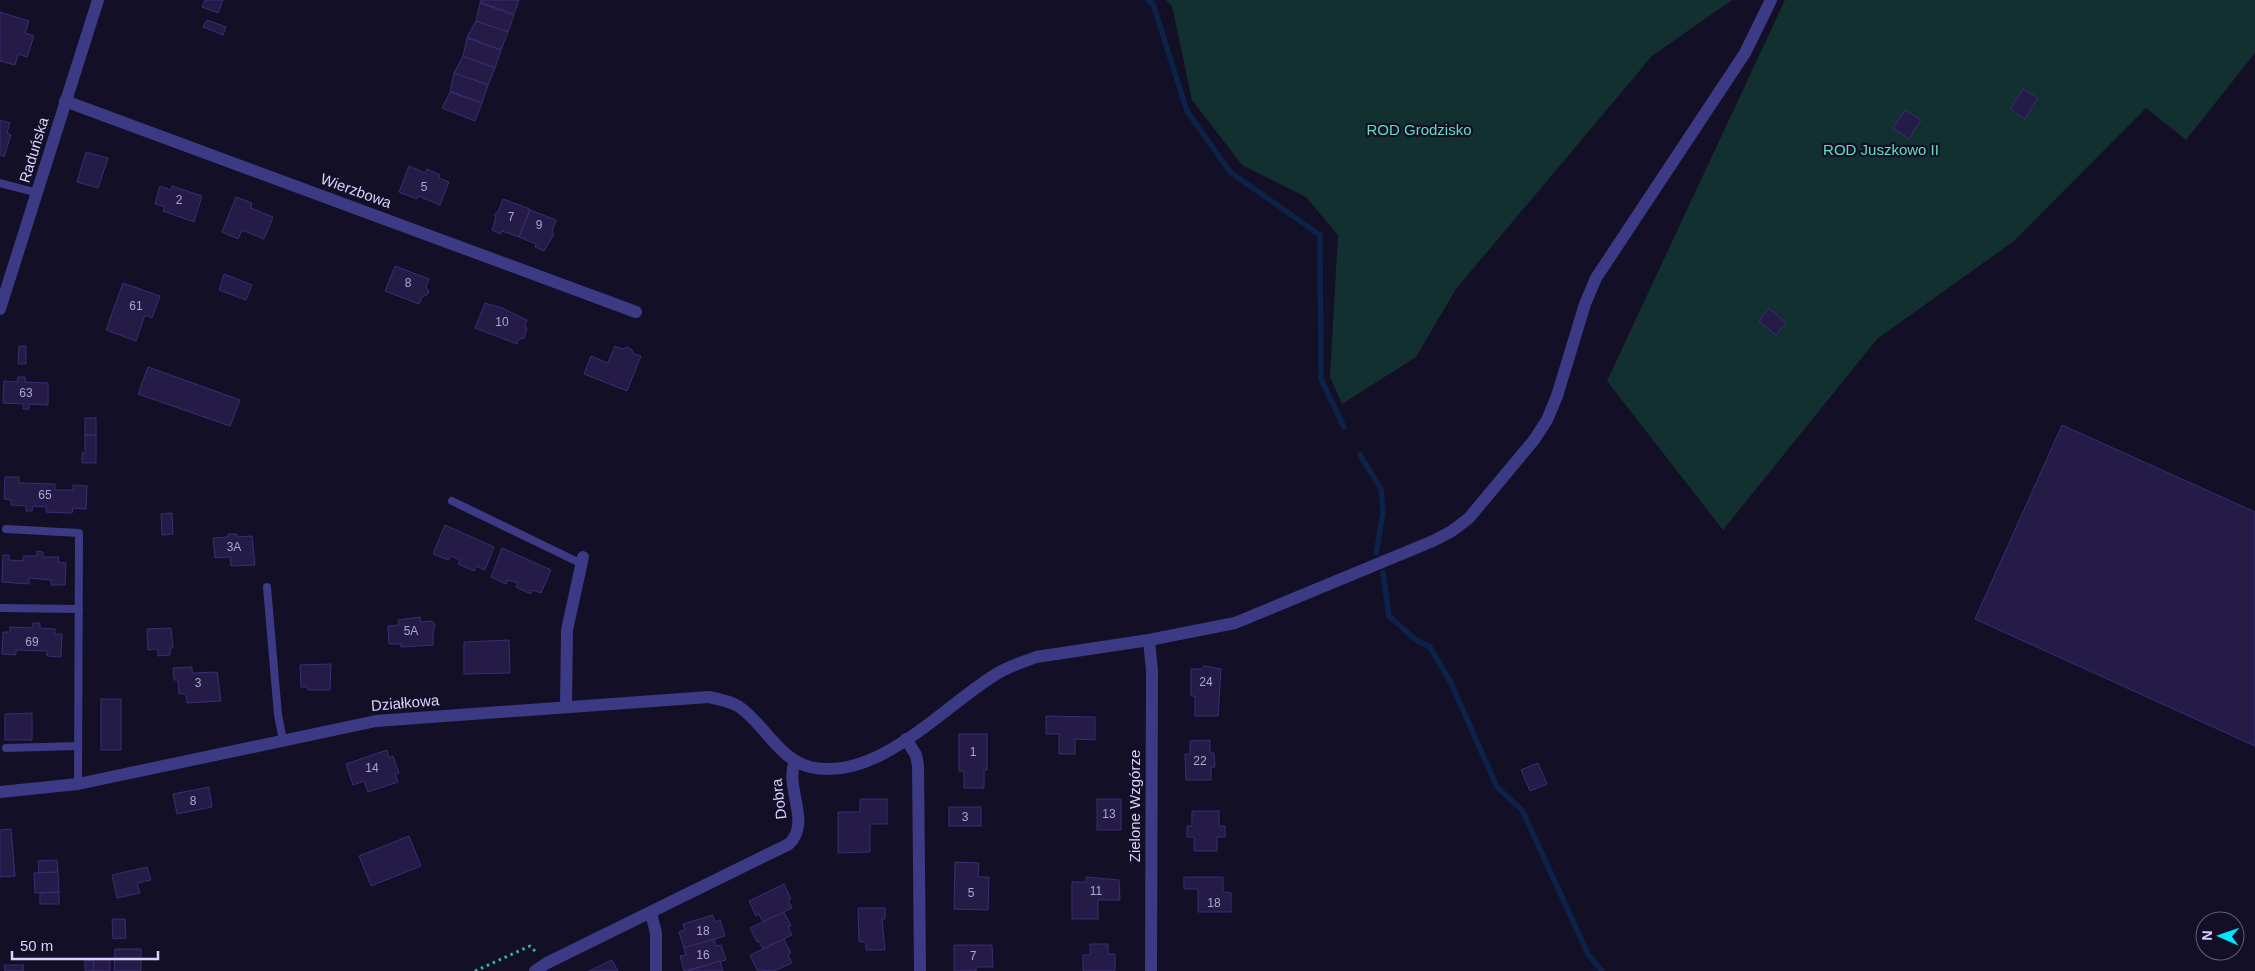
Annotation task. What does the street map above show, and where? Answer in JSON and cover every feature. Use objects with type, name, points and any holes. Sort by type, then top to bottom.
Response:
[{"type":"street","name":"Raduńska","points":[[0,309],[98,0]]},
{"type":"street","name":"Dobra","points":[[535,971],[547,963],[789,844],[795,839],[799,822],[791,780],[795,761],[809,767],[825,769],[849,768],[871,760],[906,739],[996,674],[1021,662],[1036,657],[1149,640],[1235,624],[1433,542],[1469,518],[1534,440],[1547,420],[1557,396],[1585,304],[1596,278],[1745,53],[1771,0]]},
{"type":"street","name":"Wierzbowa","points":[[65,101],[636,312]]},
{"type":"street","points":[[566,707],[567,630],[582,560]]},
{"type":"street","name":"Zielone Wzgórze","points":[[1149,640],[1152,671],[1151,971]]},
{"type":"street","name":"Działkowa","points":[[0,792],[78,784],[376,721],[692,698],[721,699],[737,706],[750,716],[795,761]]},
{"type":"street","points":[[906,739],[916,755],[918,765],[920,971]]},
{"type":"street","points":[[651,913],[656,933],[656,971]]},
{"type":"lane","points":[[0,183],[38,193]]},
{"type":"lane","points":[[452,501],[582,560]]},
{"type":"lane","points":[[6,529],[79,533],[78,784]]},
{"type":"lane","points":[[267,587],[278,715],[283,740]]},
{"type":"lane","points":[[1,608],[79,609]]},
{"type":"lane","points":[[6,748],[78,746]]},
{"type":"path","points":[[475,971],[530,946],[547,963]]},
{"type":"green space","name":"ROD Grodzisko","points":[[1166,0],[1732,0],[1652,56],[1456,289],[1416,357],[1342,404],[1330,377],[1338,235],[1306,197],[1242,165],[1192,100],[1172,6]]},
{"type":"green space","name":"ROD Juszkowo II","points":[[1785,0],[2255,0],[2255,53],[2186,140],[2146,108],[2014,241],[1877,339],[1723,530],[1607,381]]},
{"type":"building","points":[[205,0],[223,0],[218,13],[202,7]]},
{"type":"building","points":[[481,0],[519,0],[514,14],[480,2]]},
{"type":"building","points":[[480,3],[514,15],[508,32],[476,21]]},
{"type":"building","points":[[0,12],[29,21],[25,33],[34,36],[27,57],[18,54],[15,65],[0,61]]},
{"type":"building","points":[[207,20],[226,27],[223,35],[203,27]]},
{"type":"building","points":[[476,21],[508,32],[501,50],[467,37]]},
{"type":"building","points":[[467,38],[501,50],[495,68],[463,56]]},
{"type":"building","points":[[463,56],[495,68],[488,85],[454,73]]},
{"type":"building","points":[[454,73],[488,85],[482,103],[450,91]]},
{"type":"building","points":[[2023,89],[2038,98],[2025,119],[2010,109]]},
{"type":"building","points":[[450,92],[482,103],[475,121],[442,108]]},
{"type":"building","points":[[1905,110],[1921,120],[1909,139],[1893,128]]},
{"type":"building","points":[[0,120],[10,123],[7,133],[11,135],[4,157],[0,155]]},
{"type":"building","points":[[86,152],[108,158],[98,188],[77,182]]},
{"type":"building","points":[[409,166],[425,173],[427,169],[440,175],[439,178],[449,182],[440,205],[418,196],[417,199],[399,192]]},
{"type":"building","points":[[160,186],[171,190],[172,186],[202,196],[194,222],[163,211],[165,207],[155,204]]},
{"type":"building","points":[[236,197],[252,203],[251,208],[273,217],[264,239],[242,230],[238,239],[222,232]]},
{"type":"building","points":[[503,199],[530,209],[519,237],[502,231],[501,234],[492,230],[496,218],[494,215],[499,210]]},
{"type":"building","points":[[530,210],[556,220],[552,231],[554,234],[544,251],[535,247],[536,244],[519,237]]},
{"type":"building","points":[[395,266],[429,279],[426,287],[429,292],[422,297],[419,304],[385,291]]},
{"type":"building","points":[[224,274],[252,285],[246,300],[219,290]]},
{"type":"building","points":[[123,283],[160,296],[152,318],[145,315],[136,341],[106,330]]},
{"type":"building","points":[[485,303],[502,308],[527,320],[524,338],[519,339],[517,344],[475,328]]},
{"type":"building","points":[[1769,308],[1786,323],[1776,335],[1759,321]]},
{"type":"building","points":[[19,346],[26,346],[26,364],[18,364]]},
{"type":"building","points":[[615,346],[622,349],[627,347],[634,354],[641,356],[627,391],[584,374],[591,356],[608,363]]},
{"type":"building","points":[[148,367],[240,400],[230,426],[138,394]]},
{"type":"building","points":[[18,377],[25,377],[25,382],[48,383],[48,405],[29,404],[29,409],[23,409],[23,404],[3,403],[4,381],[17,382]]},
{"type":"building","points":[[85,418],[96,418],[96,435],[85,435]]},
{"type":"building","points":[[2062,425],[2255,512],[2255,746],[1975,619]]},
{"type":"building","points":[[85,435],[96,435],[96,463],[82,463],[82,453],[85,453]]},
{"type":"building","points":[[5,477],[19,477],[19,483],[55,484],[55,490],[73,490],[73,485],[87,486],[86,509],[73,508],[72,513],[46,512],[47,507],[33,506],[32,511],[26,511],[26,506],[11,505],[11,500],[4,499]]},
{"type":"building","points":[[172,513],[173,534],[162,535],[161,514]]},
{"type":"building","points":[[445,525],[494,547],[485,570],[476,566],[474,571],[458,564],[460,560],[451,556],[448,560],[433,554]]},
{"type":"building","points":[[228,534],[237,534],[237,537],[252,536],[255,565],[231,566],[230,557],[215,558],[213,538],[228,537]]},
{"type":"building","points":[[502,548],[551,570],[541,593],[532,590],[531,594],[516,587],[518,583],[508,580],[506,584],[491,577]]},
{"type":"building","points":[[37,551],[43,552],[43,557],[59,557],[58,562],[66,563],[65,585],[51,585],[51,580],[29,578],[29,584],[2,582],[3,555],[9,555],[9,560],[23,561],[23,556],[37,556]]},
{"type":"building","points":[[420,617],[421,622],[432,621],[435,625],[433,645],[401,647],[401,644],[389,644],[388,626],[399,625],[398,620]]},
{"type":"building","points":[[33,623],[40,623],[40,628],[55,629],[55,634],[62,634],[61,657],[47,656],[47,651],[16,650],[16,655],[2,654],[3,632],[10,632],[10,627],[33,628]]},
{"type":"building","points":[[171,628],[173,648],[170,648],[170,655],[158,656],[158,649],[148,650],[147,629]]},
{"type":"building","points":[[509,640],[510,673],[464,674],[464,642]]},
{"type":"building","points":[[331,664],[330,690],[308,690],[307,687],[301,687],[300,665]]},
{"type":"building","points":[[1204,666],[1221,669],[1218,716],[1195,716],[1195,696],[1191,696],[1191,669],[1202,669]]},
{"type":"building","points":[[192,667],[192,673],[217,672],[221,701],[187,703],[186,694],[179,694],[178,680],[174,680],[173,668]]},
{"type":"building","points":[[101,699],[121,699],[121,750],[101,750]]},
{"type":"building","points":[[32,713],[32,740],[5,740],[5,714]]},
{"type":"building","points":[[1046,716],[1095,717],[1095,740],[1075,739],[1075,754],[1059,754],[1059,734],[1046,734]]},
{"type":"building","points":[[959,734],[987,734],[987,770],[984,770],[984,788],[964,788],[964,771],[959,771]]},
{"type":"building","points":[[1210,740],[1210,753],[1214,753],[1215,767],[1211,767],[1211,780],[1186,780],[1185,754],[1190,754],[1190,741]]},
{"type":"building","points":[[387,750],[389,758],[393,756],[399,773],[395,774],[398,782],[368,792],[364,781],[353,785],[346,764]]},
{"type":"building","points":[[1538,763],[1547,784],[1530,791],[1521,770]]},
{"type":"building","points":[[209,787],[212,807],[177,814],[173,794]]},
{"type":"building","points":[[860,799],[887,799],[887,824],[870,824],[870,852],[838,853],[838,812],[860,812]]},
{"type":"building","points":[[1097,799],[1121,799],[1121,830],[1097,830]]},
{"type":"building","points":[[949,807],[981,807],[981,826],[949,826]]},
{"type":"building","points":[[1192,811],[1219,811],[1219,826],[1225,826],[1225,837],[1217,837],[1217,851],[1194,851],[1194,837],[1187,837],[1187,826],[1192,826]]},
{"type":"building","points":[[11,829],[15,876],[0,877],[0,830]]},
{"type":"building","points":[[409,836],[421,866],[371,886],[359,856]]},
{"type":"building","points":[[57,860],[58,872],[39,873],[38,861]]},
{"type":"building","points":[[955,862],[979,863],[978,877],[989,877],[988,910],[954,909]]},
{"type":"building","points":[[147,867],[151,880],[137,883],[140,893],[117,898],[112,875]]},
{"type":"building","points":[[58,872],[59,892],[35,893],[34,873]]},
{"type":"building","points":[[1086,877],[1119,880],[1120,900],[1098,900],[1098,919],[1072,919],[1072,882],[1086,882]]},
{"type":"building","points":[[1184,877],[1223,877],[1223,892],[1231,893],[1231,912],[1198,912],[1198,889],[1184,889]]},
{"type":"building","points":[[784,884],[791,899],[788,900],[792,908],[763,922],[759,914],[756,916],[749,901]]},
{"type":"building","points":[[59,892],[59,904],[40,904],[40,893]]},
{"type":"building","points":[[858,908],[885,908],[885,919],[882,919],[885,950],[866,950],[866,942],[859,942]]},
{"type":"building","points":[[784,912],[791,926],[788,927],[792,935],[763,949],[750,928]]},
{"type":"building","points":[[713,915],[715,922],[720,920],[725,936],[684,948],[679,932],[685,930],[683,924]]},
{"type":"building","points":[[112,919],[125,919],[126,938],[113,939]]},
{"type":"building","points":[[714,939],[716,946],[721,945],[726,960],[684,971],[680,956],[686,955],[684,948]]},
{"type":"building","points":[[784,939],[791,953],[788,955],[792,963],[774,971],[757,970],[750,955]]},
{"type":"building","points":[[1090,944],[1108,944],[1108,954],[1115,954],[1115,971],[1083,971],[1083,955],[1090,955]]},
{"type":"building","points":[[954,945],[992,945],[993,967],[976,967],[976,971],[954,971]]},
{"type":"building","points":[[115,949],[141,949],[141,971],[114,971]]},
{"type":"building","points":[[92,958],[110,959],[110,971],[93,971]]},
{"type":"building","points":[[85,960],[94,961],[93,971],[85,971]]},
{"type":"building","points":[[612,960],[618,971],[589,971]]},
{"type":"building","points":[[720,961],[723,971],[688,971]]},
{"type":"building","points":[[4,965],[24,965],[23,971],[5,971]]},
{"type":"waterway","points":[[1148,0],[1153,4],[1187,111],[1230,172],[1320,235],[1321,379],[1344,427]]},
{"type":"waterway","points":[[1360,455],[1381,489],[1383,513],[1376,553]]},
{"type":"waterway","points":[[1383,573],[1389,616],[1416,640],[1430,647],[1451,683],[1497,787],[1522,810],[1588,954],[1602,971]]}]
